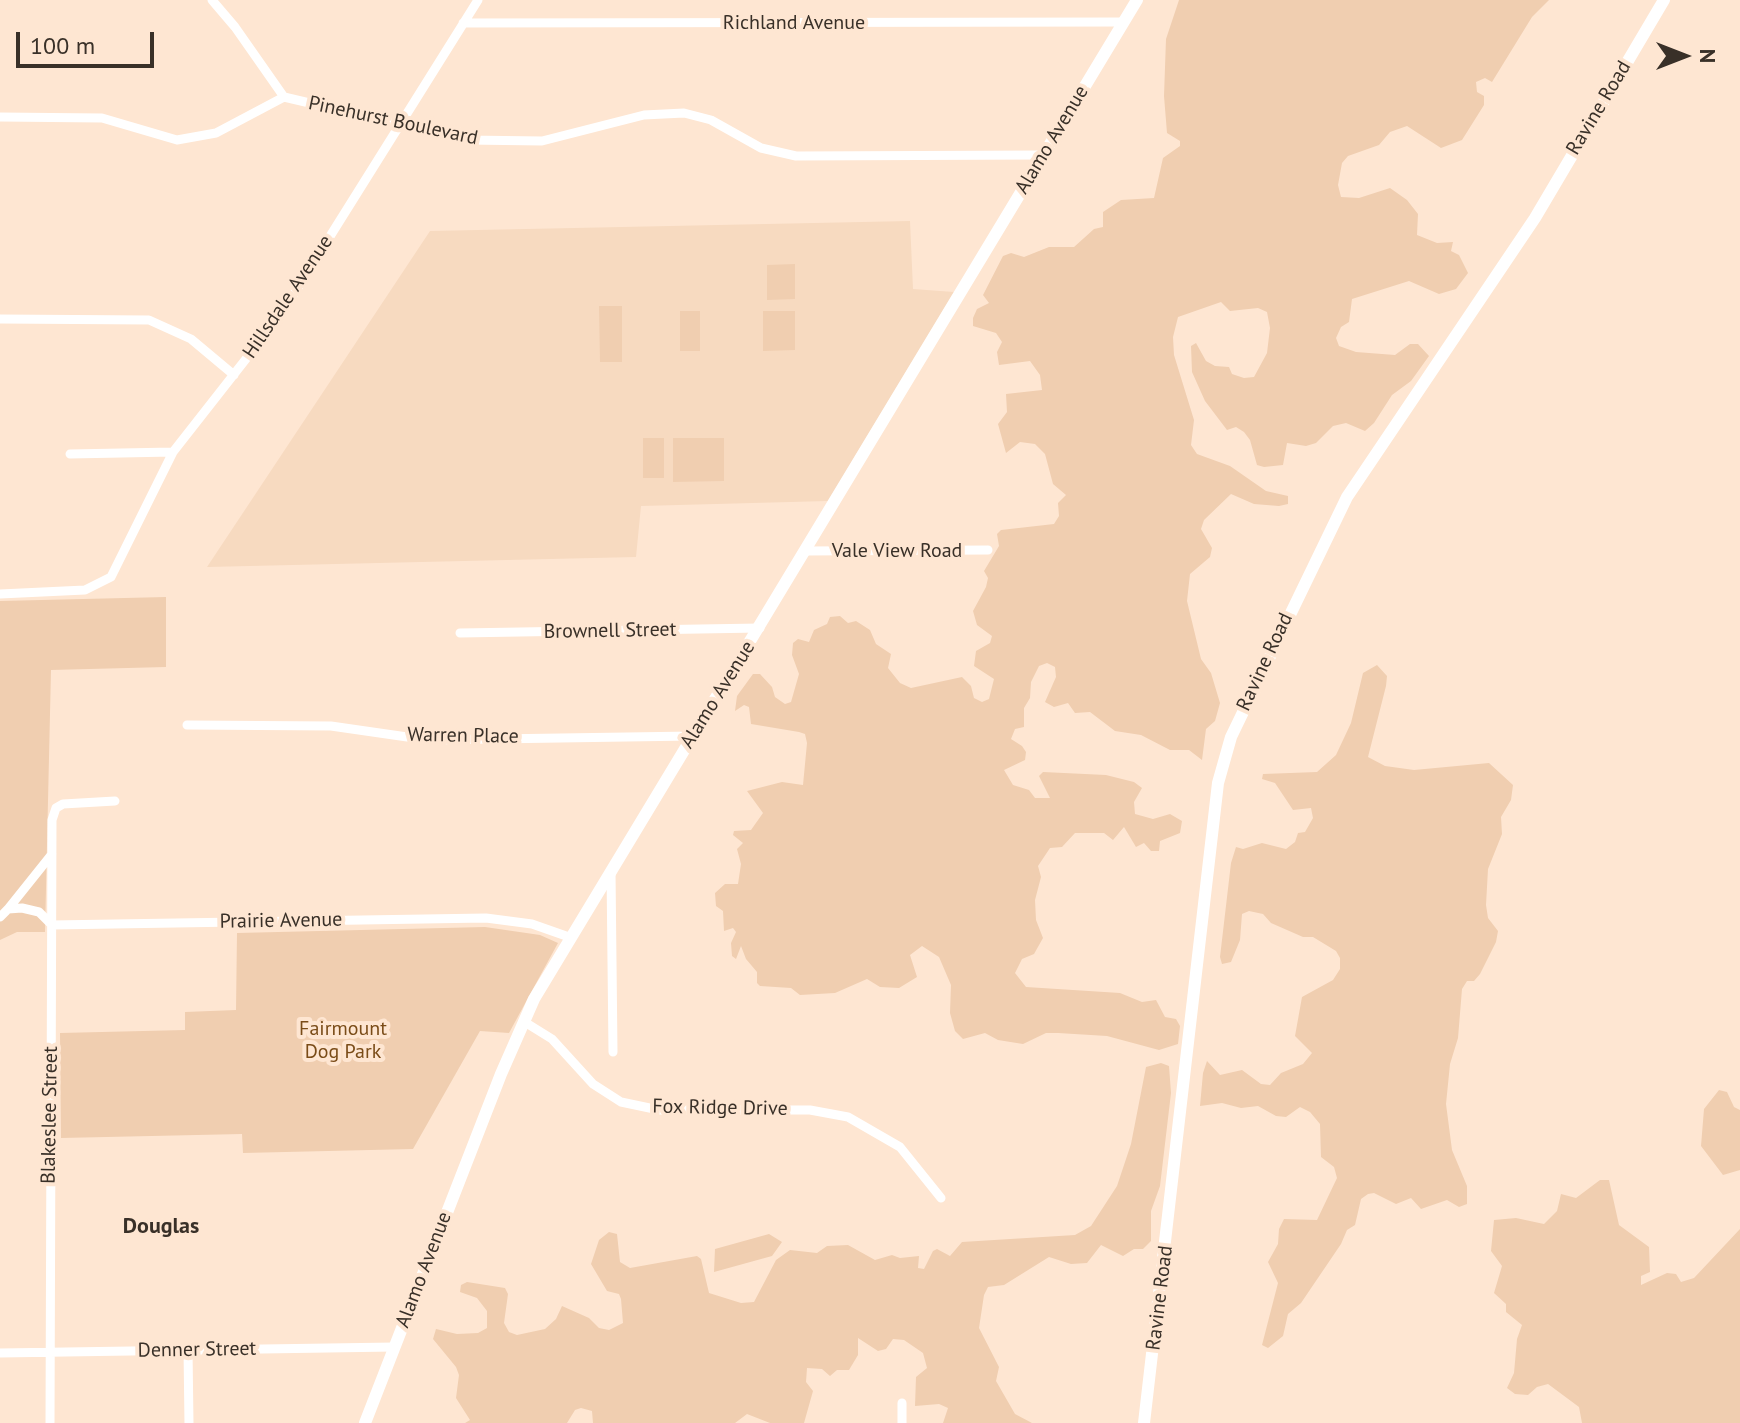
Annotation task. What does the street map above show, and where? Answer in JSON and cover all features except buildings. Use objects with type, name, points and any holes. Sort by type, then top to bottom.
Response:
[{"type":"street","name":"Pinehurst Boulevard","points":[[212,0],[284,97],[467,140],[526,142],[565,138],[644,115],[684,113],[711,120],[761,148],[796,156],[1042,155]]},
{"type":"street","name":"Hillsdale Avenue","points":[[0,594],[94,587],[111,577],[173,452],[282,313],[478,0]]},
{"type":"street","name":"Alamo Avenue","points":[[365,1423],[523,1021],[569,937],[760,628],[1137,0]]},
{"type":"street","name":"Ravine Road","points":[[1144,1423],[1217,790],[1231,737],[1347,497],[1535,218],[1664,0]]},
{"type":"street","name":"Richland Avenue","points":[[463,23],[1124,22]]},
{"type":"street","points":[[0,117],[102,118],[161,138],[187,140],[216,133],[284,97]]},
{"type":"street","points":[[0,319],[149,320],[191,339],[234,375]]},
{"type":"street","points":[[70,454],[173,452]]},
{"type":"street","name":"Vale View Road","points":[[806,551],[988,550]]},
{"type":"street","name":"Brownell Street","points":[[460,633],[760,628]]},
{"type":"street","name":"Warren Place","points":[[187,725],[331,726],[428,740],[693,736]]},
{"type":"street","name":"Blakeslee Street","points":[[50,1423],[52,854],[56,808],[63,804],[115,801]]},
{"type":"street","points":[[0,917],[52,854]]},
{"type":"street","points":[[611,871],[613,1052]]},
{"type":"street","name":"Prairie Avenue","points":[[8,909],[31,909],[52,925],[486,918],[532,924],[569,937]]},
{"type":"street","name":"Fox Ridge Drive","points":[[523,1021],[552,1039],[593,1084],[621,1102],[659,1110],[810,1110],[848,1117],[900,1147],[941,1198]]},
{"type":"street","name":"Denner Street","points":[[0,1353],[394,1347]]},
{"type":"street","points":[[188,1350],[189,1423]]},
{"type":"street","points":[[902,1403],[902,1423]]},
{"type":"shaded area","points":[[910,221],[913,289],[954,292],[828,501],[641,506],[636,557],[207,567],[430,231]]},
{"type":"green space","points":[[1179,0],[1549,0],[1532,17],[1492,82],[1485,78],[1476,82],[1477,92],[1484,96],[1484,105],[1462,140],[1441,148],[1407,126],[1390,132],[1379,145],[1348,156],[1342,163],[1338,185],[1341,197],[1359,198],[1390,188],[1407,200],[1418,214],[1417,235],[1437,243],[1453,242],[1451,251],[1459,255],[1468,273],[1456,289],[1439,294],[1409,281],[1352,299],[1349,322],[1341,327],[1336,338],[1339,346],[1356,352],[1395,355],[1410,344],[1418,344],[1429,356],[1411,381],[1392,395],[1374,423],[1365,431],[1346,423],[1333,426],[1316,443],[1306,446],[1287,443],[1283,465],[1257,465],[1250,440],[1244,432],[1236,427],[1227,430],[1205,401],[1192,372],[1191,346],[1196,343],[1206,361],[1215,366],[1229,367],[1232,374],[1244,378],[1254,377],[1267,353],[1270,328],[1267,312],[1258,308],[1230,311],[1221,302],[1178,317],[1173,337],[1174,355],[1194,420],[1191,445],[1197,454],[1230,466],[1266,491],[1288,496],[1288,504],[1279,506],[1254,504],[1231,494],[1204,520],[1201,529],[1212,548],[1210,557],[1190,574],[1187,601],[1201,659],[1211,673],[1220,703],[1215,721],[1206,729],[1202,760],[1189,750],[1170,750],[1141,735],[1115,731],[1090,712],[1075,713],[1068,703],[1054,707],[1045,702],[1056,677],[1055,667],[1047,663],[1039,666],[1031,682],[1030,698],[1024,708],[1024,727],[1015,729],[1011,739],[1026,752],[1025,760],[1004,770],[1013,785],[1029,790],[1035,798],[1050,798],[1039,776],[1043,772],[1106,775],[1134,782],[1142,788],[1134,802],[1135,814],[1153,819],[1170,814],[1182,821],[1180,833],[1160,841],[1159,851],[1151,851],[1144,843],[1136,847],[1124,827],[1113,840],[1104,833],[1075,833],[1062,847],[1050,848],[1038,866],[1041,877],[1035,900],[1036,920],[1043,938],[1034,954],[1022,959],[1015,973],[1026,987],[1120,993],[1142,1002],[1156,1000],[1165,1017],[1176,1019],[1180,1026],[1178,1044],[1159,1050],[1107,1036],[1058,1033],[1046,1033],[1023,1044],[998,1040],[985,1033],[963,1039],[955,1031],[950,1013],[951,985],[939,957],[922,946],[910,955],[917,977],[899,988],[880,987],[867,979],[835,993],[800,995],[791,988],[760,986],[757,972],[746,959],[741,946],[736,959],[732,956],[731,943],[736,932],[733,928],[724,931],[723,911],[716,906],[715,893],[725,884],[738,884],[741,864],[737,849],[743,843],[733,835],[734,831],[751,830],[763,813],[747,791],[782,782],[803,785],[807,743],[805,734],[751,724],[749,707],[744,705],[735,711],[737,696],[753,674],[760,674],[772,687],[775,697],[785,704],[791,702],[799,674],[792,655],[793,643],[798,639],[809,642],[814,630],[827,624],[830,617],[840,616],[848,623],[856,621],[870,630],[876,644],[891,654],[888,668],[900,683],[911,688],[962,677],[971,686],[974,698],[982,702],[989,699],[994,679],[974,666],[976,651],[990,643],[992,636],[977,625],[973,611],[986,587],[988,578],[984,571],[999,546],[997,534],[1001,530],[1054,524],[1059,516],[1058,503],[1066,495],[1053,484],[1045,454],[1035,444],[1020,442],[1006,453],[998,424],[1007,412],[1006,394],[1042,390],[1040,375],[1030,361],[999,365],[997,352],[1002,342],[996,333],[973,326],[973,318],[977,309],[989,303],[983,295],[1003,256],[1011,253],[1024,257],[1049,247],[1074,247],[1094,229],[1103,227],[1103,212],[1121,200],[1154,198],[1163,158],[1180,146],[1180,141],[1167,133],[1164,96],[1166,39]]},
{"type":"green space","points":[[795,264],[795,299],[767,300],[767,265]]},
{"type":"green space","points":[[599,306],[622,306],[622,362],[600,362]]},
{"type":"green space","points":[[680,311],[700,311],[700,351],[680,351]]},
{"type":"green space","points":[[763,311],[795,311],[795,350],[763,351]]},
{"type":"green space","points":[[643,438],[664,438],[664,478],[643,478]]},
{"type":"green space","points":[[673,438],[724,438],[724,481],[673,482]]},
{"type":"green space","points":[[166,597],[166,667],[51,670],[45,932],[17,932],[0,940],[0,601]]},
{"type":"green space","points":[[1377,665],[1387,676],[1368,757],[1385,766],[1414,770],[1489,763],[1513,785],[1511,800],[1501,817],[1502,834],[1488,869],[1486,905],[1488,918],[1498,931],[1496,942],[1480,974],[1474,981],[1467,981],[1462,989],[1458,1038],[1450,1064],[1446,1104],[1452,1150],[1467,1186],[1467,1204],[1459,1207],[1447,1200],[1421,1209],[1411,1198],[1396,1204],[1374,1193],[1361,1199],[1355,1225],[1347,1230],[1301,1303],[1288,1314],[1283,1336],[1268,1348],[1262,1345],[1278,1283],[1268,1262],[1278,1244],[1279,1229],[1284,1219],[1317,1220],[1337,1178],[1334,1167],[1321,1157],[1320,1124],[1310,1112],[1300,1107],[1286,1117],[1276,1116],[1258,1106],[1241,1108],[1222,1103],[1200,1106],[1203,1073],[1207,1061],[1220,1075],[1242,1070],[1261,1084],[1270,1085],[1281,1073],[1303,1064],[1312,1053],[1295,1036],[1302,997],[1333,980],[1340,969],[1340,958],[1336,951],[1313,937],[1303,937],[1271,923],[1263,914],[1249,911],[1242,914],[1240,940],[1231,962],[1222,964],[1220,957],[1231,863],[1236,847],[1243,849],[1262,843],[1286,849],[1295,842],[1298,833],[1305,832],[1313,818],[1311,808],[1293,810],[1275,783],[1262,779],[1263,774],[1317,772],[1336,755],[1351,723],[1363,673]]},
{"type":"green space","name":"Fairmount Dog Park","points":[[485,927],[540,935],[558,943],[509,1033],[480,1031],[413,1149],[243,1153],[242,1134],[61,1138],[60,1033],[185,1030],[185,1012],[236,1010],[237,933]]},
{"type":"green space","points":[[1161,1063],[1169,1066],[1171,1093],[1160,1186],[1151,1211],[1151,1241],[1143,1249],[1134,1249],[1123,1256],[1101,1245],[1087,1263],[1071,1264],[1049,1257],[1004,1285],[988,1287],[984,1295],[979,1328],[999,1367],[996,1381],[1015,1414],[1032,1423],[943,1423],[948,1408],[939,1404],[915,1406],[916,1377],[927,1368],[923,1353],[904,1340],[893,1339],[886,1349],[878,1351],[858,1338],[858,1355],[849,1370],[837,1370],[830,1376],[822,1369],[807,1368],[806,1382],[813,1391],[804,1423],[770,1423],[747,1414],[735,1423],[593,1423],[592,1411],[581,1408],[575,1410],[567,1423],[465,1423],[470,1420],[456,1398],[459,1375],[456,1367],[433,1339],[436,1329],[457,1334],[478,1333],[487,1328],[487,1311],[477,1298],[460,1292],[461,1285],[467,1282],[505,1288],[508,1294],[504,1323],[509,1332],[517,1335],[545,1329],[556,1319],[562,1306],[589,1318],[599,1328],[609,1330],[623,1323],[621,1299],[619,1294],[607,1291],[591,1264],[599,1240],[609,1232],[617,1234],[620,1262],[630,1268],[697,1256],[701,1259],[709,1293],[741,1303],[754,1302],[776,1260],[790,1250],[817,1253],[827,1246],[848,1245],[875,1260],[892,1255],[900,1258],[919,1256],[918,1268],[924,1269],[933,1251],[937,1249],[950,1256],[962,1242],[1075,1235],[1091,1226],[1117,1186],[1131,1144],[1146,1067]]},
{"type":"green space","points":[[1719,1090],[1727,1092],[1734,1107],[1740,1110],[1740,1170],[1723,1175],[1701,1146],[1704,1109]]},
{"type":"green space","points":[[1600,1180],[1609,1180],[1619,1225],[1649,1247],[1650,1272],[1641,1276],[1641,1285],[1667,1273],[1676,1274],[1681,1282],[1694,1278],[1740,1229],[1740,1423],[1582,1423],[1579,1407],[1548,1384],[1537,1387],[1528,1395],[1515,1394],[1507,1388],[1514,1373],[1517,1339],[1522,1325],[1506,1312],[1506,1304],[1494,1293],[1502,1266],[1491,1251],[1494,1220],[1516,1218],[1544,1224],[1557,1211],[1561,1194],[1576,1198]]},
{"type":"green space","points":[[769,1234],[782,1242],[772,1256],[714,1272],[715,1249]]},
{"type":"district","name":"Douglas","points":[[161,1227]]}]
